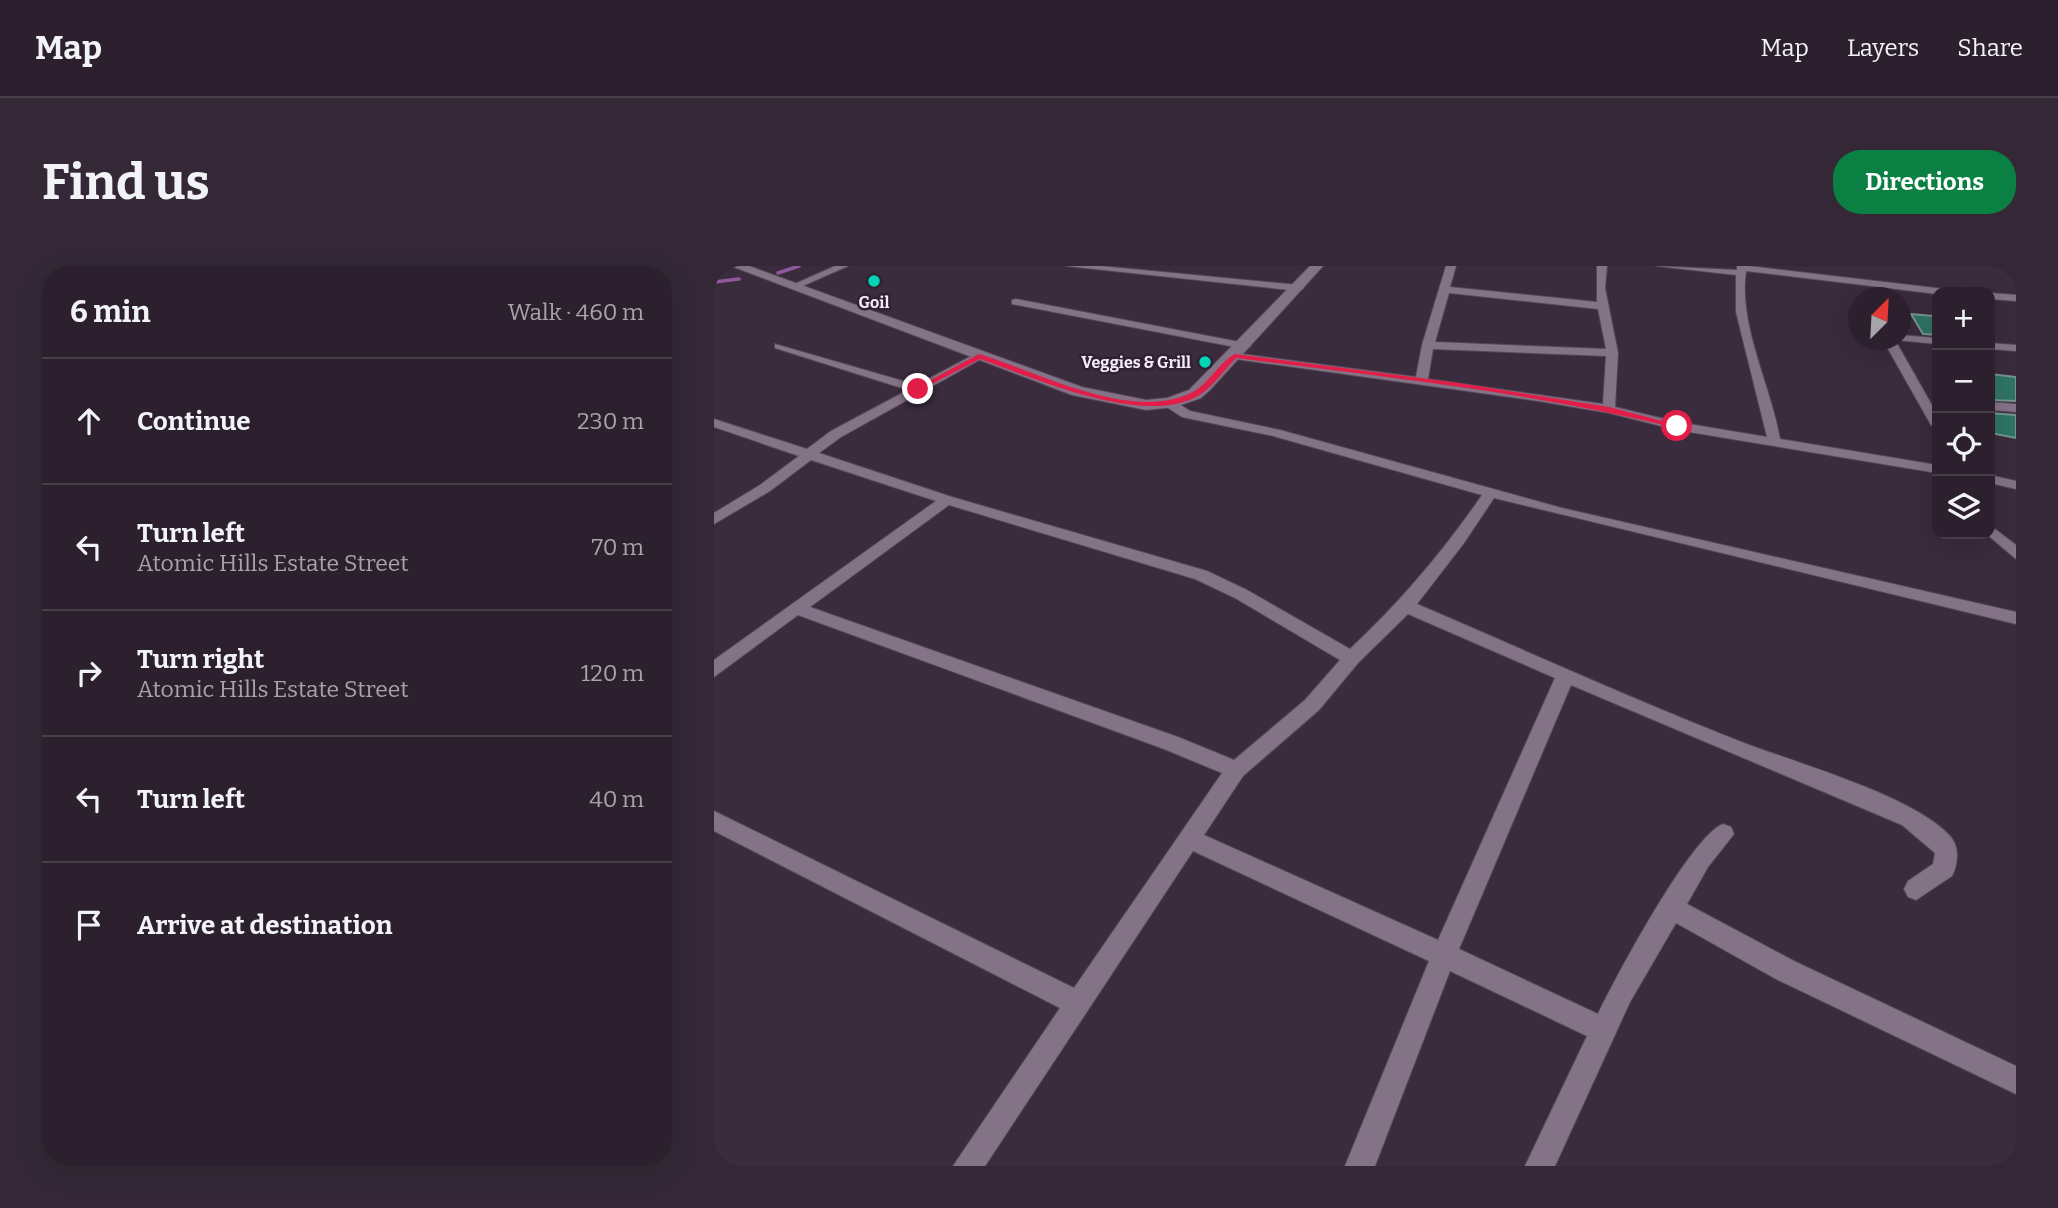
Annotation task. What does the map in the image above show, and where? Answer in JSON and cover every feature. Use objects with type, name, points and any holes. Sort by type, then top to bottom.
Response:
[{"type":"street","points":[[737,266],[1048,381],[1120,401],[1146,405],[1169,403],[1195,394],[1240,351],[1317,266]]},
{"type":"street","points":[[795,286],[843,266]]},
{"type":"street","points":[[1071,266],[1299,288]]},
{"type":"street","points":[[1154,275],[1166,266]]},
{"type":"street","points":[[1422,380],[1428,345],[1451,266]]},
{"type":"street","points":[[1602,266],[1601,306],[1612,354],[1609,409]]},
{"type":"street","points":[[1661,266],[1741,269],[1932,290]]},
{"type":"street","points":[[1741,269],[1746,334],[1764,391],[1774,441]]},
{"type":"street","points":[[1866,283],[1867,287]]},
{"type":"street","points":[[1443,289],[1601,306]]},
{"type":"street","points":[[1995,296],[2016,298]]},
{"type":"street","points":[[1016,302],[1240,351],[1609,409],[1677,426],[1932,468]]},
{"type":"street","points":[[1911,339],[1932,341]]},
{"type":"street","points":[[1428,345],[1612,354]]},
{"type":"street","points":[[779,346],[918,389]]},
{"type":"street","points":[[1995,346],[2016,348]]},
{"type":"street","points":[[1896,350],[1931,400]]},
{"type":"street","points":[[714,519],[791,470],[808,453],[979,356]]},
{"type":"street","points":[[1169,403],[1186,414],[1275,433],[1490,493],[2016,618]]},
{"type":"street","points":[[1995,406],[2016,408]]},
{"type":"street","points":[[714,423],[947,500],[1201,575],[1241,594],[1313,639],[1352,658]]},
{"type":"street","points":[[1995,480],[2016,485]]},
{"type":"street","points":[[968,1166],[1236,770],[1312,705],[1352,658],[1406,606],[1459,540],[1490,493]]},
{"type":"street","points":[[714,670],[861,560],[947,500]]},
{"type":"street","points":[[1995,534],[2016,554]]},
{"type":"street","points":[[1406,606],[1733,747],[1803,772],[1910,818],[1943,844],[1946,853],[1944,869],[1916,889]]},
{"type":"street","points":[[798,609],[1171,743],[1236,770]]},
{"type":"street","points":[[1360,1166],[1444,955],[1566,675]]},
{"type":"street","points":[[714,820],[827,880],[951,938],[1078,1003]]},
{"type":"street","points":[[1540,1166],[1621,993],[1699,860],[1723,834]]},
{"type":"street","points":[[1189,839],[1603,1030]]},
{"type":"street","points":[[1670,907],[1784,970],[2016,1080]]},
{"type":"building","points":[[1911,314],[1932,316],[1932,335],[1923,334]]},
{"type":"building","points":[[1995,375],[2016,377],[2016,401],[1995,400]]},
{"type":"building","points":[[1995,413],[2016,415],[2016,438],[1995,434]]},
{"type":"waterway","points":[[778,273],[799,266]]},
{"type":"waterway","points":[[714,282],[739,279]]},
{"type":"place","name":"Goil","points":[[874,281]]},
{"type":"place","name":"Veggies & Grill","points":[[1205,362]]},
{"type":"route","points":[[918,389],[979,356],[1078,391],[1132,404],[1157,405],[1195,394],[1235,356],[1459,385],[1609,409],[1677,426]]}]
